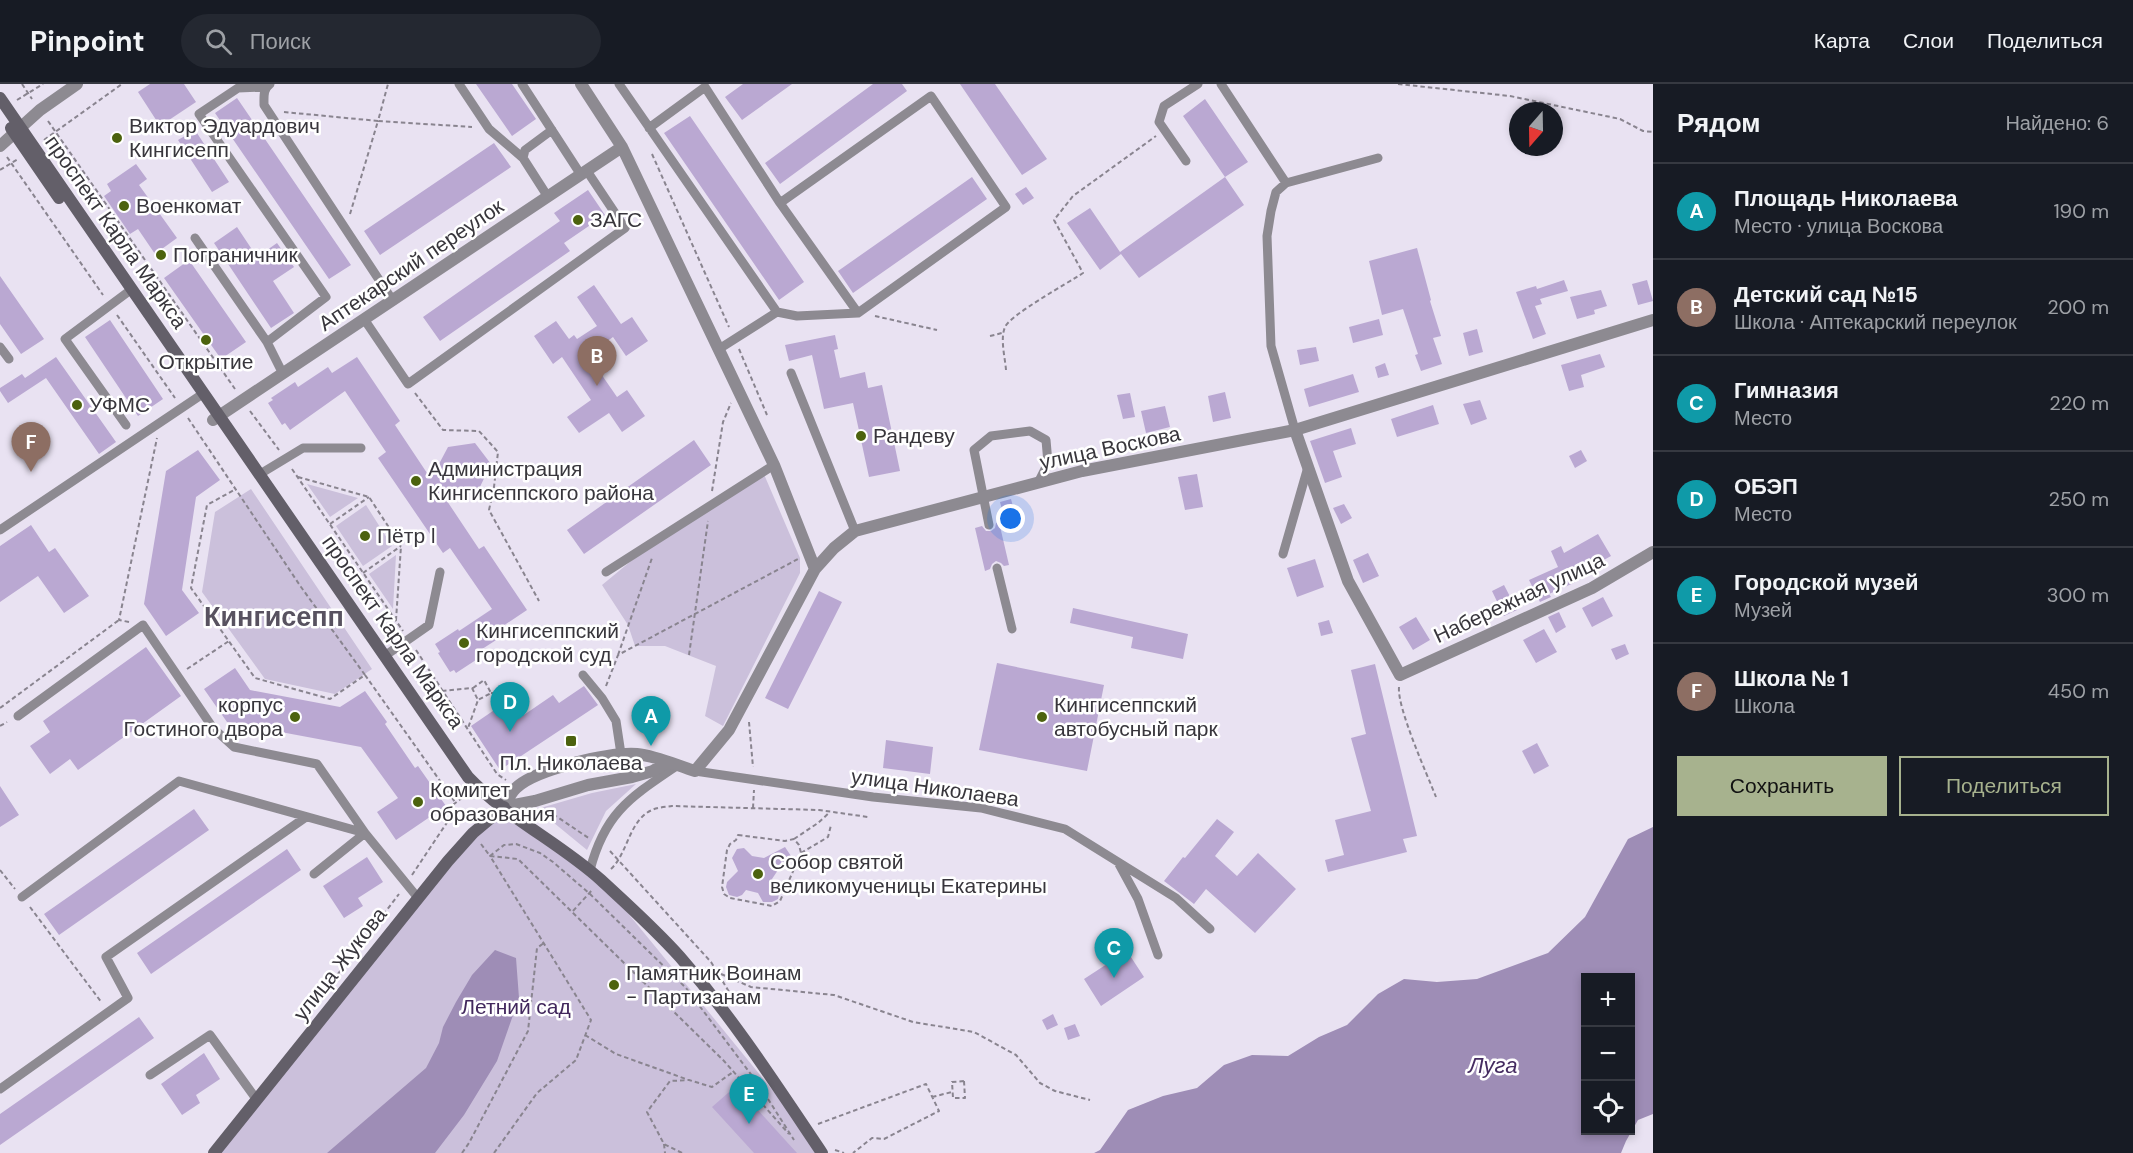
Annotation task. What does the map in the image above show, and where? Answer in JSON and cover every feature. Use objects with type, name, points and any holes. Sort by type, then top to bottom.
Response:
[{"type":"main road","name":"проспект Карла Маркса","points":[[2,106],[217,418],[260,474],[386,655],[468,777],[477,787],[590,870],[642,918],[679,957],[719,1005],[822,1153]]},
{"type":"main road","points":[[217,418],[462,778],[477,787]]},
{"type":"main road","name":"улица Жукова","points":[[214,1153],[418,898],[473,833],[504,807]]},
{"type":"street","points":[[3,151],[17,130],[40,110],[77,84]]},
{"type":"street","points":[[581,84],[622,147],[774,465],[815,569]]},
{"type":"street","name":"Аптекарский переулок","points":[[217,418],[622,147]]},
{"type":"street","name":"улица Воскова","points":[[695,771],[729,730],[815,569],[834,548],[855,531],[1082,471],[1295,430],[1653,320]]},
{"type":"street","points":[[1295,430],[1348,581],[1400,675]]},
{"type":"street","name":"Набережная улица","points":[[1400,675],[1592,588],[1653,552]]},
{"type":"street","points":[[504,807],[516,788],[533,778],[580,762],[621,754],[637,754],[695,771]]},
{"type":"street","points":[[504,807],[535,801],[588,785],[632,777],[673,764]]},
{"type":"lane","points":[[459,84],[489,129],[523,158],[548,197]]},
{"type":"lane","points":[[364,320],[408,384],[624,228],[552,130],[522,84]]},
{"type":"lane","points":[[619,84],[777,312],[797,316],[858,313],[1006,207],[931,96],[780,203]]},
{"type":"lane","points":[[1186,161],[1159,122],[1164,106],[1198,84]]},
{"type":"lane","points":[[1221,84],[1286,183]]},
{"type":"lane","points":[[268,86],[264,94],[264,105],[393,301]]},
{"type":"lane","points":[[267,342],[326,297],[199,114],[238,88],[268,86]]},
{"type":"lane","points":[[649,128],[704,86],[780,203],[858,313]]},
{"type":"lane","points":[[523,158],[525,150],[552,130]]},
{"type":"lane","points":[[1295,430],[1271,345],[1267,236],[1270,211],[1276,192],[1286,183],[1378,158]]},
{"type":"lane","points":[[195,238],[267,342],[283,374]]},
{"type":"lane","points":[[126,425],[66,339],[129,291]]},
{"type":"lane","points":[[719,349],[777,312]]},
{"type":"lane","points":[[0,347],[9,359]]},
{"type":"lane","points":[[791,373],[855,531]]},
{"type":"lane","points":[[0,530],[201,395]]},
{"type":"lane","points":[[988,525],[974,450],[991,436],[1030,431],[1046,440],[1048,464],[1038,483]]},
{"type":"lane","points":[[260,474],[303,448],[361,447]]},
{"type":"lane","points":[[606,572],[774,465]]},
{"type":"lane","points":[[1283,554],[1308,467]]},
{"type":"lane","points":[[997,568],[1012,629]]},
{"type":"lane","points":[[386,655],[429,625],[440,572]]},
{"type":"lane","points":[[18,716],[143,625],[213,728],[234,747],[317,764],[365,833],[418,898]]},
{"type":"lane","points":[[584,675],[616,721],[621,754]]},
{"type":"lane","points":[[590,870],[602,834],[623,805],[673,764]]},
{"type":"lane","name":"улица Николаева","points":[[695,771],[873,797],[981,808],[1065,829],[1176,898],[1210,929]]},
{"type":"lane","points":[[22,897],[179,781],[365,833]]},
{"type":"lane","points":[[0,1089],[128,998],[106,957],[306,817]]},
{"type":"lane","points":[[314,874],[365,833]]},
{"type":"lane","points":[[1118,862],[1138,899],[1158,956]]},
{"type":"lane","points":[[150,1075],[210,1035],[257,1100]]},
{"type":"path","points":[[22,84],[298,477],[442,691],[472,688],[484,680],[491,693]]},
{"type":"path","points":[[2,106],[43,84]]},
{"type":"path","points":[[0,170],[31,151],[55,131],[122,84]]},
{"type":"path","points":[[345,228],[388,84]]},
{"type":"path","points":[[1398,84],[1510,96],[1620,118],[1643,130],[1653,132]]},
{"type":"path","points":[[268,111],[489,129]]},
{"type":"path","points":[[1006,370],[1003,333],[1006,324],[1016,315],[1083,273],[1054,220],[1073,196],[1164,130]]},
{"type":"path","points":[[3,151],[182,408],[301,587],[455,803],[454,812],[407,883]]},
{"type":"path","points":[[651,152],[735,339],[769,421]]},
{"type":"path","points":[[858,313],[936,330]]},
{"type":"path","points":[[990,336],[1003,333]]},
{"type":"path","points":[[408,384],[443,430],[478,431],[498,452],[489,510],[539,601]]},
{"type":"path","points":[[0,708],[119,620],[160,422]]},
{"type":"path","points":[[298,477],[369,497],[401,546],[396,620]]},
{"type":"path","points":[[236,489],[207,505],[191,588],[255,678],[330,699],[364,675]]},
{"type":"path","points":[[330,524],[369,497]]},
{"type":"path","points":[[602,698],[659,538]]},
{"type":"path","points":[[363,573],[401,546]]},
{"type":"path","points":[[618,655],[809,554]]},
{"type":"path","points":[[119,620],[143,625]]},
{"type":"path","points":[[177,676],[229,641]]},
{"type":"path","points":[[1400,675],[1398,693],[1407,723],[1436,797]]},
{"type":"path","points":[[472,688],[478,700]]},
{"type":"path","points":[[467,728],[478,700],[491,693],[518,695]]},
{"type":"path","points":[[748,717],[754,780],[753,808]]},
{"type":"path","points":[[455,803],[477,787]]},
{"type":"path","points":[[620,861],[630,836],[642,816],[654,809],[672,806],[753,808],[830,812],[868,817]]},
{"type":"path","points":[[454,812],[490,856],[591,1020],[576,1060],[537,1093],[494,1153]]},
{"type":"path","points":[[830,812],[794,839],[784,841],[738,835],[727,850],[722,887],[724,894],[730,898],[771,906],[780,901],[801,853],[828,837],[831,825]]},
{"type":"path","points":[[794,839],[801,853]]},
{"type":"path","points":[[490,856],[504,845],[516,844],[540,853],[553,862],[590,894],[686,988],[754,1079]]},
{"type":"path","points":[[490,856],[518,859],[733,1072],[794,1140],[766,1096]]},
{"type":"path","points":[[0,870],[109,1012]]},
{"type":"path","points":[[462,1153],[470,1143],[528,1031],[537,948],[544,943]]},
{"type":"path","points":[[720,973],[751,987],[834,995],[913,1022],[974,1032],[1016,1055],[1040,1083],[1055,1091],[1090,1100]]},
{"type":"path","points":[[585,1035],[616,1054],[712,1087],[733,1072]]},
{"type":"path","points":[[666,1153],[664,1144],[647,1112],[670,1081],[689,1080]]},
{"type":"path","points":[[964,1081],[965,1098],[953,1098],[952,1092],[951,1082],[964,1081]]},
{"type":"path","points":[[818,1124],[926,1084],[939,1111],[884,1139],[872,1138],[853,1153]]},
{"type":"path","points":[[932,1097],[952,1092]]},
{"type":"path","points":[[664,1144],[682,1153]]},
{"type":"path","points":[[835,1150],[844,1153]]},
{"type":"green space","points":[[763,472],[800,558],[800,573],[723,726],[705,716],[716,666],[665,646],[635,646],[628,625],[602,585],[659,538]]},
{"type":"green space","points":[[307,484],[358,498],[330,517]]},
{"type":"green space","points":[[251,489],[372,669],[335,694],[265,679],[202,592],[215,512]]},
{"type":"green space","points":[[366,505],[392,546],[363,566],[336,526]]},
{"type":"green space","points":[[396,555],[393,609],[369,574]]},
{"type":"green space","points":[[636,784],[606,811],[587,850],[537,809],[592,793]]},
{"type":"green space","name":"Летний сад","points":[[504,807],[600,879],[810,1136],[821,1153],[214,1153],[418,898]]},
{"type":"water","name":"Луга","points":[[1653,827],[1653,1114],[1638,1120],[1635,1125],[1635,973],[1581,973],[1581,1135],[1629,1135],[1621,1153],[1094,1153],[1100,1150],[1128,1110],[1163,1096],[1197,1088],[1224,1065],[1252,1055],[1288,1056],[1319,1037],[1347,1025],[1378,994],[1404,979],[1437,982],[1477,979],[1548,953],[1585,917],[1628,839]]},
{"type":"water","points":[[495,950],[516,958],[519,998],[497,1061],[464,1115],[435,1153],[327,1153],[426,1068],[456,1002],[472,975]]},
{"type":"building","points":[[150,84],[184,84],[196,102],[160,126],[138,92]]},
{"type":"building","points":[[476,84],[512,84],[536,119],[512,136]]},
{"type":"building","points":[[743,84],[792,84],[742,120],[725,97]]},
{"type":"building","points":[[873,84],[902,84],[907,91],[780,184],[765,163]]},
{"type":"building","points":[[960,84],[995,84],[1047,159],[1022,175]]},
{"type":"building","points":[[237,98],[351,265],[329,279],[215,113]]},
{"type":"building","points":[[1205,99],[1248,162],[1225,177],[1183,116]]},
{"type":"building","points":[[690,116],[804,282],[779,300],[664,133]]},
{"type":"building","points":[[195,130],[229,182],[212,192],[178,140]]},
{"type":"building","points":[[494,143],[511,167],[380,255],[364,231]]},
{"type":"building","points":[[136,164],[147,179],[139,185],[177,238],[155,254],[138,229],[130,234],[104,196],[111,191],[107,184]]},
{"type":"building","points":[[972,177],[987,199],[853,293],[838,271]]},
{"type":"building","points":[[1225,177],[1244,205],[1139,278],[1121,254],[1100,270],[1067,223],[1090,208],[1120,252]]},
{"type":"building","points":[[1026,187],[1034,198],[1023,205],[1015,194]]},
{"type":"building","points":[[588,190],[605,215],[564,243],[570,251],[440,341],[423,317],[560,221],[554,213]]},
{"type":"building","points":[[237,227],[257,257],[277,243],[294,267],[273,281],[294,313],[271,328],[214,243]]},
{"type":"building","points":[[1417,248],[1441,336],[1433,338],[1442,364],[1421,371],[1415,355],[1418,354],[1403,309],[1382,315],[1369,261]]},
{"type":"building","points":[[189,260],[246,342],[221,359],[164,278]]},
{"type":"building","points":[[0,276],[44,339],[21,354],[0,324]]},
{"type":"building","points":[[1564,280],[1568,291],[1540,299],[1542,304],[1535,306],[1546,334],[1533,339],[1516,292],[1536,286],[1537,289]]},
{"type":"building","points":[[1647,280],[1653,301],[1638,305],[1632,284]]},
{"type":"building","points":[[594,285],[621,324],[632,317],[648,341],[626,356],[613,337],[588,355],[617,397],[627,390],[645,416],[622,432],[609,413],[579,433],[567,417],[591,400],[562,357],[553,364],[534,336],[556,321],[569,339],[574,335],[577,339],[597,326],[577,297]]},
{"type":"building","points":[[1601,290],[1607,306],[1594,310],[1595,314],[1577,319],[1570,297]]},
{"type":"building","points":[[1379,319],[1383,335],[1353,343],[1349,327]]},
{"type":"building","points":[[110,320],[163,399],[138,416],[85,337]]},
{"type":"building","points":[[1477,329],[1483,352],[1469,356],[1463,333]]},
{"type":"building","points":[[835,335],[838,349],[834,350],[840,378],[865,372],[868,388],[882,385],[900,471],[869,477],[853,403],[824,409],[812,355],[789,361],[785,345]]},
{"type":"building","points":[[1316,347],[1319,361],[1300,365],[1297,350]]},
{"type":"building","points":[[1600,354],[1605,367],[1581,375],[1584,387],[1569,391],[1561,365]]},
{"type":"building","name":"УФМС","points":[[56,357],[116,442],[99,454],[46,378],[8,403],[0,391],[0,388],[22,374],[25,378]]},
{"type":"building","points":[[357,357],[400,421],[395,425],[431,479],[448,447],[475,443],[491,464],[478,491],[443,495],[479,549],[484,546],[527,610],[503,626],[507,633],[476,653],[479,658],[456,673],[454,670],[450,672],[435,644],[492,609],[450,548],[443,553],[378,458],[386,452],[345,391],[290,430],[285,423],[282,425],[268,403],[273,400],[271,398],[295,382],[298,387],[328,367],[332,373]]},
{"type":"building","points":[[1385,363],[1389,375],[1378,378],[1375,367]]},
{"type":"building","points":[[1353,374],[1359,392],[1309,407],[1304,389]]},
{"type":"building","points":[[1225,392],[1231,418],[1213,422],[1208,396]]},
{"type":"building","points":[[1130,393],[1135,417],[1123,419],[1117,395]]},
{"type":"building","points":[[1480,400],[1487,419],[1471,425],[1463,404]]},
{"type":"building","points":[[1433,405],[1439,424],[1397,437],[1391,419]]},
{"type":"building","points":[[1165,406],[1170,427],[1146,433],[1141,411]]},
{"type":"building","points":[[1351,428],[1356,444],[1333,451],[1342,477],[1325,483],[1310,441]]},
{"type":"building","points":[[694,440],[711,465],[584,554],[567,530]]},
{"type":"building","points":[[198,450],[220,480],[196,497],[182,590],[199,613],[166,636],[144,604],[166,471]]},
{"type":"building","points":[[1581,450],[1587,461],[1575,468],[1569,456]]},
{"type":"building","points":[[1197,474],[1203,507],[1185,510],[1178,477]]},
{"type":"building","points":[[1011,499],[1015,514],[1004,517],[1000,502]]},
{"type":"building","points":[[1344,504],[1352,518],[1341,524],[1333,508]]},
{"type":"building","points":[[999,522],[1009,565],[1004,566],[996,561],[990,569],[985,571],[975,528],[982,526],[986,531],[991,531]]},
{"type":"building","points":[[31,525],[49,552],[55,548],[89,596],[64,613],[38,576],[0,602],[0,546]]},
{"type":"building","points":[[1598,534],[1611,556],[1575,576],[1578,581],[1549,594],[1551,597],[1540,602],[1529,580],[1558,567],[1551,551],[1561,546],[1564,553]]},
{"type":"building","points":[[1368,553],[1379,576],[1363,583],[1353,560]]},
{"type":"building","points":[[1315,559],[1324,587],[1297,597],[1287,568]]},
{"type":"building","points":[[1504,585],[1517,610],[1504,616],[1492,591]]},
{"type":"building","points":[[819,591],[842,602],[788,709],[765,698]]},
{"type":"building","points":[[1603,597],[1613,616],[1592,627],[1582,608]]},
{"type":"building","points":[[1073,608],[1188,634],[1183,659],[1131,648],[1133,637],[1070,623]]},
{"type":"building","points":[[1559,612],[1566,627],[1556,633],[1548,617]]},
{"type":"building","points":[[1416,617],[1430,640],[1413,650],[1399,627]]},
{"type":"building","points":[[1329,620],[1333,633],[1321,636],[1318,623]]},
{"type":"building","points":[[1544,629],[1557,652],[1536,663],[1523,640]]},
{"type":"building","points":[[1625,644],[1629,654],[1616,660],[1611,649]]},
{"type":"building","points":[[146,647],[181,696],[78,770],[70,759],[50,774],[30,746],[50,732],[43,721]]},
{"type":"building","name":"Кингисеппский автобусный парк","points":[[997,663],[1104,685],[1087,771],[979,750]]},
{"type":"building","points":[[1375,664],[1417,836],[1403,839],[1407,852],[1328,872],[1325,860],[1344,855],[1335,820],[1371,811],[1351,738],[1366,734],[1351,670]]},
{"type":"building","points":[[235,668],[250,690],[340,707],[365,691],[415,768],[418,766],[446,806],[396,840],[377,812],[398,798],[361,747],[227,722],[204,689]]},
{"type":"building","points":[[584,686],[598,705],[500,770],[471,726],[503,704],[515,721],[553,695],[559,703]]},
{"type":"building","points":[[886,740],[933,747],[930,774],[883,768]]},
{"type":"building","points":[[1537,743],[1549,766],[1534,774],[1522,751]]},
{"type":"building","points":[[0,786],[19,815],[0,827]]},
{"type":"building","points":[[194,809],[209,830],[59,935],[44,914]]},
{"type":"building","points":[[1217,819],[1234,832],[1215,856],[1237,876],[1258,853],[1296,889],[1255,933],[1206,889],[1194,904],[1164,881]]},
{"type":"building","name":"Собор святой великомученицы Екатерины","points":[[785,847],[793,859],[780,867],[772,879],[779,894],[778,899],[763,902],[758,893],[746,890],[737,897],[729,895],[727,882],[738,871],[732,858],[737,849],[744,848],[752,856],[764,858]]},
{"type":"building","points":[[287,849],[301,870],[151,974],[137,953]]},
{"type":"building","points":[[367,857],[383,882],[358,898],[363,906],[344,918],[323,886]]},
{"type":"building","points":[[1127,951],[1144,977],[1101,1006],[1084,979]]},
{"type":"building","points":[[1053,1014],[1058,1025],[1047,1030],[1042,1020]]},
{"type":"building","points":[[139,1017],[154,1038],[0,1145],[0,1114]]},
{"type":"building","points":[[1075,1024],[1080,1036],[1068,1040],[1064,1028]]},
{"type":"building","points":[[204,1053],[220,1079],[196,1095],[200,1103],[182,1115],[161,1084]]},
{"type":"building","points":[[736,1086],[797,1153],[754,1153],[712,1107]]},
{"type":"place","name":"Виктор Эдуардович Кингисепп","points":[[117,138]]},
{"type":"place","name":"Военкомат","points":[[124,206]]},
{"type":"place","name":"ЗАГС","points":[[578,220]]},
{"type":"place","name":"Пограничник","points":[[161,255]]},
{"type":"place","name":"Открытие","points":[[206,340]]},
{"type":"place","name":"Детский сад №15","points":[[597,386]]},
{"type":"place","name":"УФМС","points":[[77,405]]},
{"type":"place","name":"Рандеву","points":[[861,436]]},
{"type":"place","name":"Школа № 1","points":[[31,472]]},
{"type":"place","name":"Администрация Кингисеппского района","points":[[416,481]]},
{"type":"place","name":"Пётр I","points":[[365,536]]},
{"type":"place","name":"Кингисеппский городской суд","points":[[464,643]]},
{"type":"place","name":"корпус Гостиного двора","points":[[295,717]]},
{"type":"place","name":"Кингисеппский автобусный парк","points":[[1042,717]]},
{"type":"place","name":"ОБЭП","points":[[510,732]]},
{"type":"place","name":"Пл. Николаева","points":[[571,741]]},
{"type":"place","name":"Площадь Николаева","points":[[651,746]]},
{"type":"place","name":"Комитет образования","points":[[418,802]]},
{"type":"place","name":"Собор святой великомученицы Екатерины","points":[[758,874]]},
{"type":"place","name":"Гимназия","points":[[1114,978]]},
{"type":"place","name":"Памятник Воинам - Партизанам","points":[[614,985]]},
{"type":"place","name":"Городской музей","points":[[749,1124]]},
{"type":"district","name":"Кингисепп","points":[[274,617]]}]
